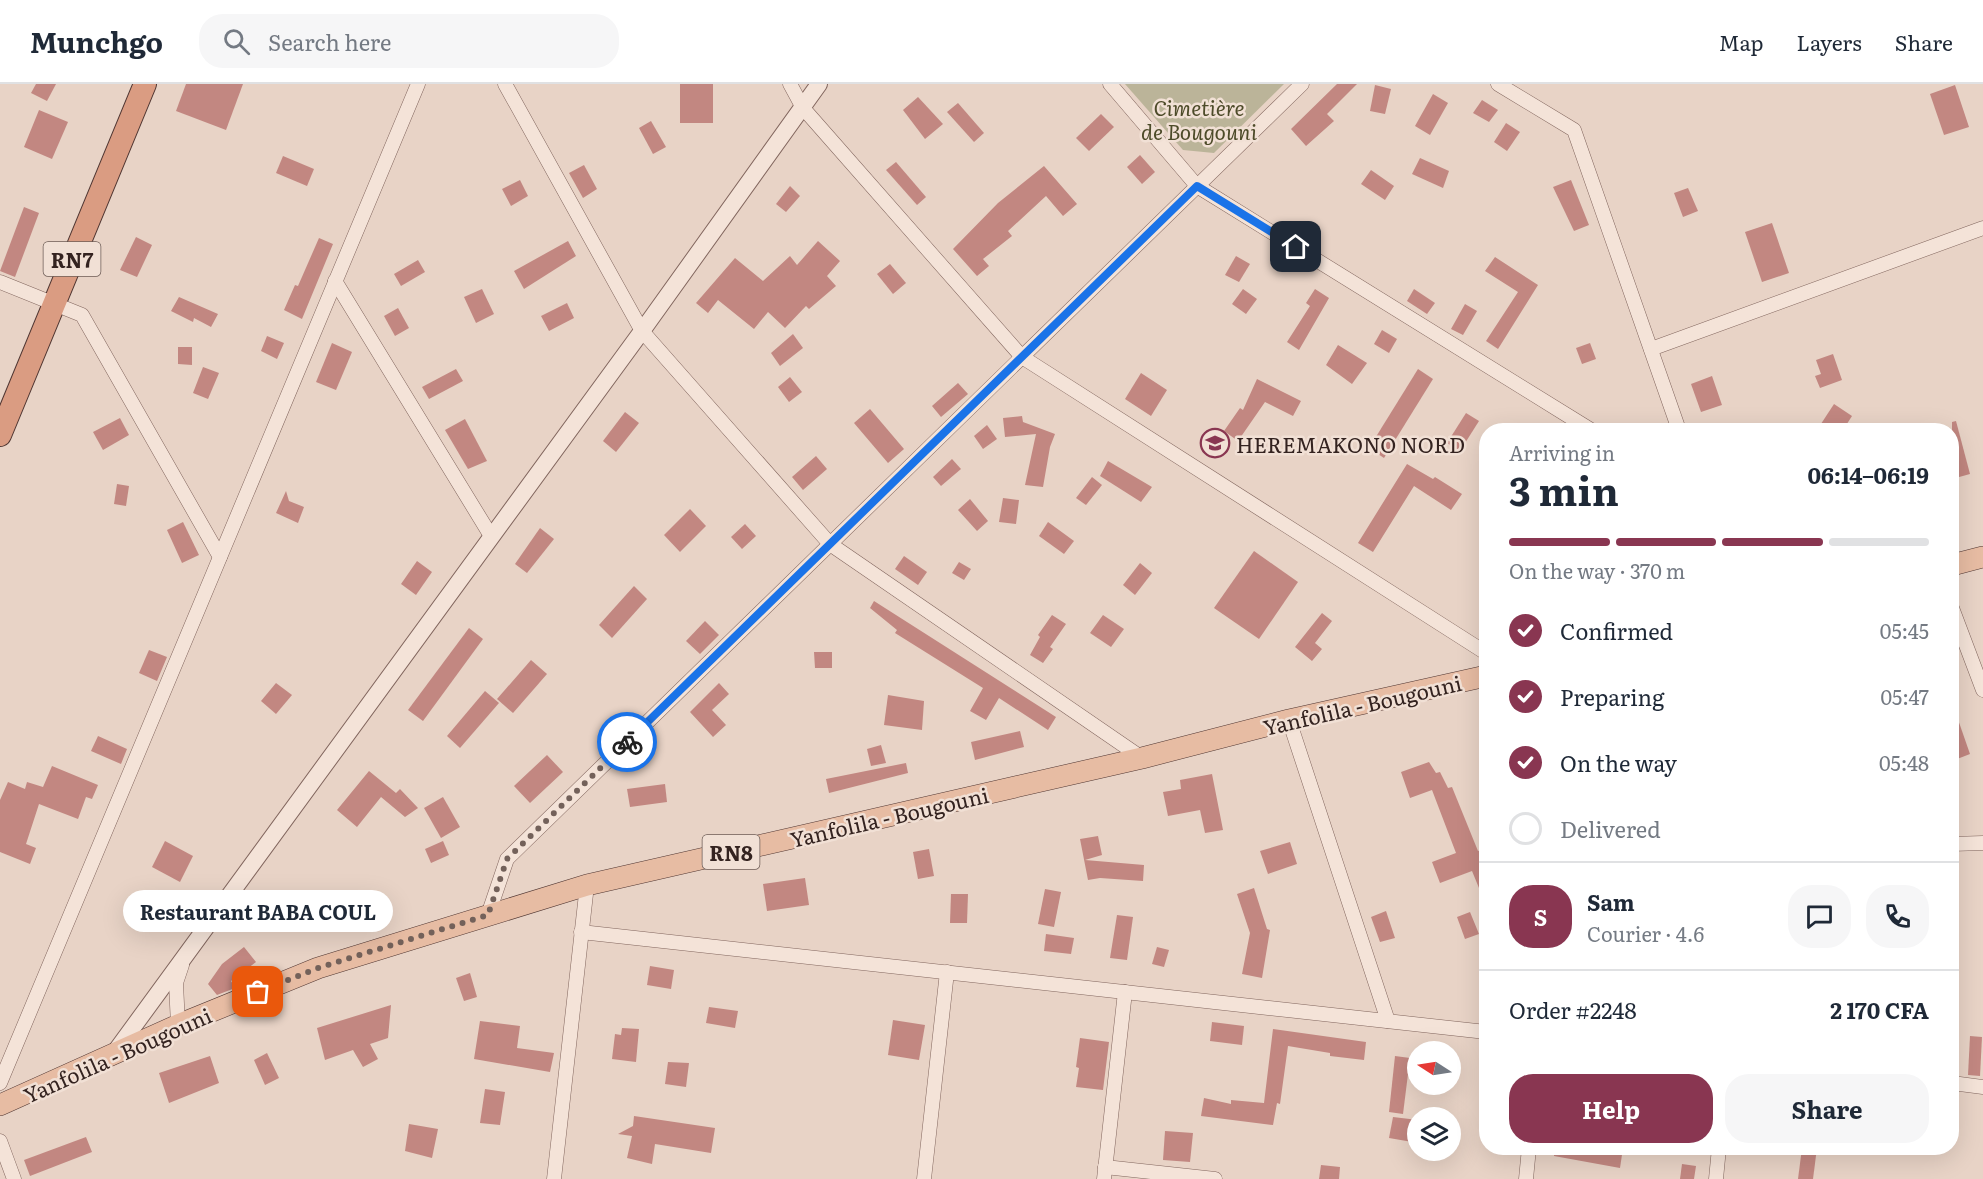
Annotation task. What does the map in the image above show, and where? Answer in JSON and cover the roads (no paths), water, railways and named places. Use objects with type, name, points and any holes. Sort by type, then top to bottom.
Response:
[{"type":"highway","name":"RN7","points":[[0,435],[145,84]]},
{"type":"main road","points":[[1959,563],[1983,557]]},
{"type":"main road","name":"Yanfolila - Bougouni","points":[[0,1106],[110,1058],[178,1025],[318,968],[587,885],[1142,758],[1289,720],[1479,678]]},
{"type":"street","points":[[0,1083],[418,84]]},
{"type":"street","points":[[505,84],[642,331],[830,544],[1142,758]]},
{"type":"street","points":[[790,84],[803,108],[1022,357],[1479,649]]},
{"type":"street","points":[[110,1058],[186,951],[642,331],[819,84]]},
{"type":"street","points":[[1110,84],[1197,186],[1580,423]]},
{"type":"street","points":[[488,915],[507,859],[1302,84]]},
{"type":"street","points":[[1498,84],[1574,130],[1677,423]]},
{"type":"street","points":[[1651,350],[1983,228]]},
{"type":"street","points":[[335,281],[491,536]]},
{"type":"street","points":[[0,282],[82,315],[220,557]]},
{"type":"street","points":[[1959,627],[1983,690]]},
{"type":"street","points":[[1289,720],[1388,1021]]},
{"type":"street","points":[[1959,844],[1983,843]]},
{"type":"street","points":[[554,1179],[587,885]]},
{"type":"street","points":[[581,932],[1479,1031]]},
{"type":"street","points":[[178,1025],[176,983],[186,951]]},
{"type":"street","points":[[924,1179],[947,972]]},
{"type":"street","points":[[1125,992],[1105,1173],[1215,1179]]},
{"type":"street","points":[[1959,1084],[1983,1087]]},
{"type":"street","points":[[0,1141],[14,1179]]},
{"type":"street","points":[[1526,1179],[1528,1155]]},
{"type":"street","points":[[1716,1179],[1718,1155]]},
{"type":"place","name":"HEREMAKONO NORD","points":[[1215,443]]},
{"type":"place","name":"Restaurant BABA COUL","points":[[258,992]]},
{"type":"park label","name":"Cimetière de Bougouni","points":[[1199,118]]}]
